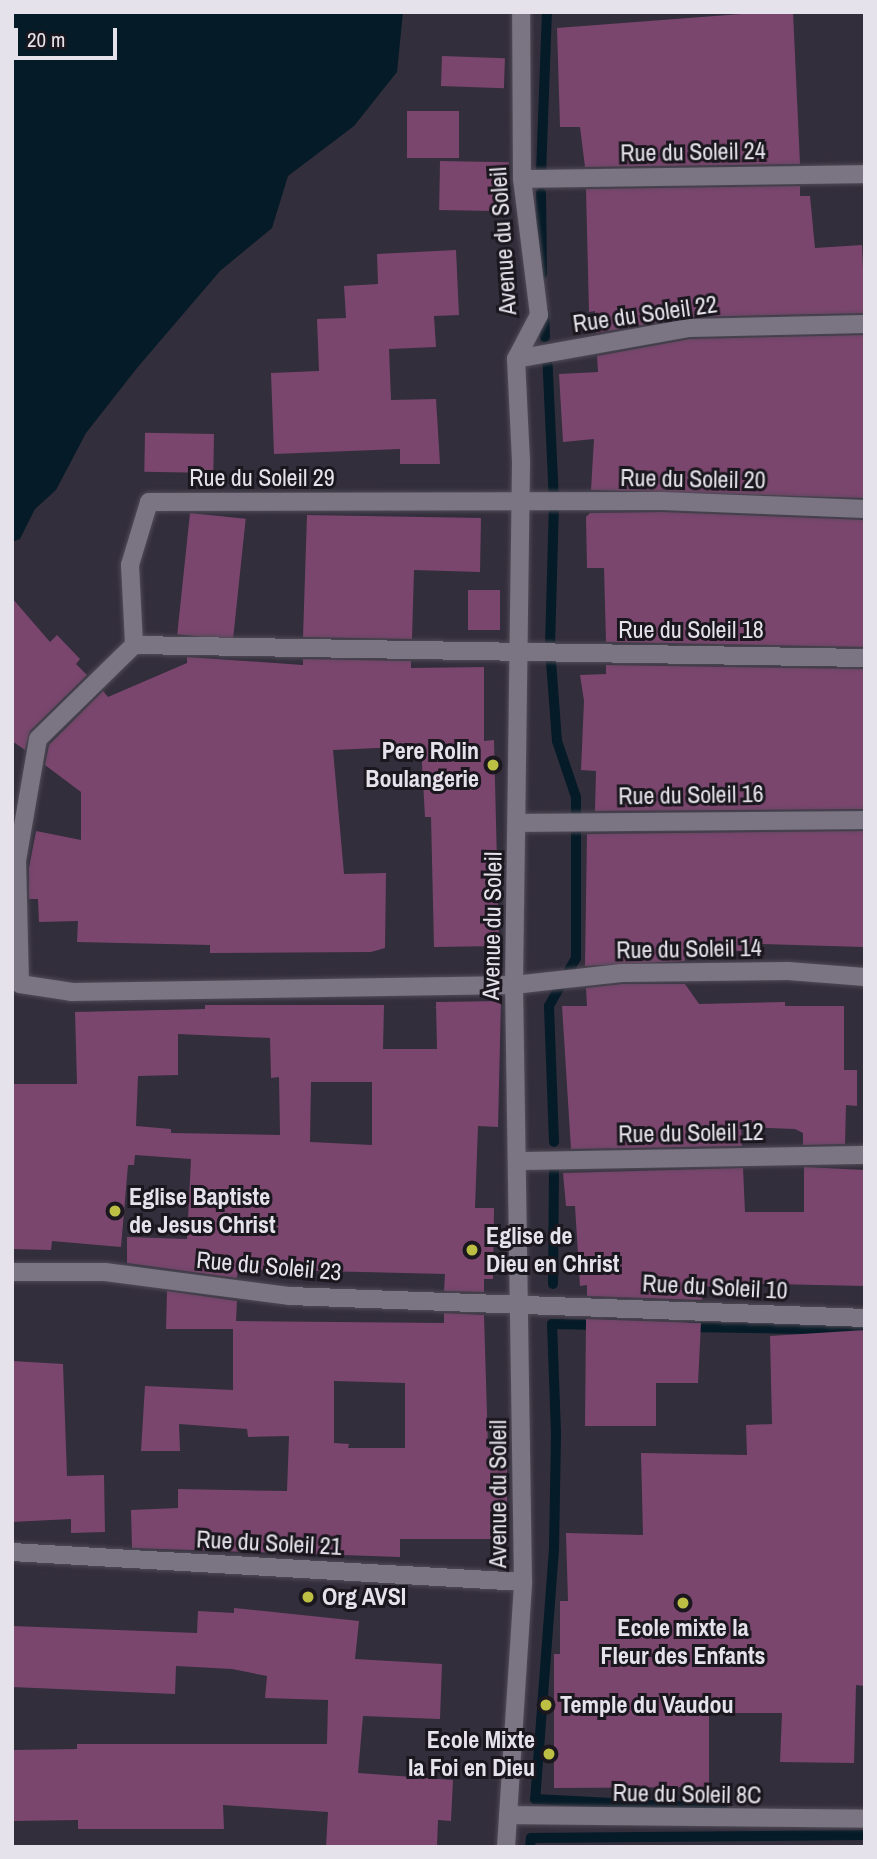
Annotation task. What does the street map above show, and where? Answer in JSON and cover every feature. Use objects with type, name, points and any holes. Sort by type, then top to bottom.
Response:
[{"type":"street","name":"Avenue du Soleil","points":[[506,1847],[523,1582],[522,1302],[514,985],[519,823],[517,654],[520,502],[516,359],[538,315],[522,179],[521,12]]},
{"type":"street","name":"Rue du Soleil 24","points":[[522,179],[865,174]]},
{"type":"street","name":"Rue du Soleil 22","points":[[516,359],[689,328],[865,324]]},
{"type":"street","name":"Rue du Soleil 20","points":[[520,502],[663,501],[865,509]]},
{"type":"street","name":"Rue du Soleil 29","points":[[134,645],[131,565],[149,502],[520,502]]},
{"type":"street","points":[[134,645],[517,654]]},
{"type":"street","name":"Rue du Soleil 14","points":[[134,645],[38,739],[17,860],[20,984],[72,992],[514,985],[621,973],[788,971],[865,977]]},
{"type":"street","name":"Rue du Soleil 18","points":[[517,654],[865,658]]},
{"type":"street","name":"Rue du Soleil 16","points":[[519,823],[865,820]]},
{"type":"street","name":"Rue du Soleil 12","points":[[519,1161],[865,1155]]},
{"type":"street","name":"Rue du Soleil 23","points":[[12,1272],[105,1272],[290,1296],[522,1302]]},
{"type":"street","name":"Rue du Soleil 10","points":[[522,1302],[865,1318]]},
{"type":"street","name":"Rue du Soleil 21","points":[[12,1552],[523,1582]]},
{"type":"street","name":"Rue du Soleil 8C","points":[[508,1815],[865,1819]]},
{"type":"water","points":[[12,12],[403,12],[397,72],[354,126],[288,176],[272,228],[220,271],[137,368],[86,433],[56,490],[35,509],[20,539],[12,542]]},
{"type":"building","points":[[793,12],[800,164],[585,167],[580,127],[560,127],[557,28]]},
{"type":"building","points":[[442,56],[505,58],[504,88],[441,86]]},
{"type":"building","points":[[407,111],[459,111],[459,158],[407,158]]},
{"type":"building","points":[[440,161],[509,162],[508,211],[439,210]]},
{"type":"building","points":[[800,186],[800,196],[810,196],[815,248],[862,245],[865,313],[689,317],[596,333],[595,311],[589,312],[586,189]]},
{"type":"building","points":[[456,250],[459,315],[434,316],[436,347],[389,349],[391,400],[436,399],[440,464],[400,464],[400,449],[274,454],[271,373],[319,371],[317,319],[346,318],[344,286],[378,284],[377,254]]},
{"type":"building","points":[[865,335],[865,498],[591,490],[594,439],[563,442],[559,374],[598,372],[597,356],[690,339]]},
{"type":"building","points":[[145,433],[214,434],[213,473],[144,472]]},
{"type":"building","points":[[663,512],[865,520],[865,647],[606,642],[604,568],[587,568],[586,517],[590,513]]},
{"type":"building","points":[[190,513],[246,519],[233,640],[177,634]]},
{"type":"building","points":[[307,515],[481,518],[480,572],[414,570],[412,639],[303,637]]},
{"type":"building","points":[[468,590],[500,590],[500,630],[468,630]]},
{"type":"building","points":[[12,598],[50,642],[57,635],[80,659],[76,664],[87,675],[30,731],[25,750],[12,741]]},
{"type":"building","points":[[187,657],[303,665],[303,659],[411,661],[411,668],[484,667],[484,741],[494,740],[499,946],[434,947],[431,817],[425,817],[421,746],[333,750],[344,874],[386,873],[385,948],[371,952],[210,953],[210,945],[77,942],[78,921],[39,922],[38,899],[29,899],[29,868],[36,831],[81,840],[81,792],[45,765],[49,745],[103,691],[108,697],[187,663]]},
{"type":"building","points":[[606,665],[865,669],[865,809],[595,811],[596,771],[581,770],[584,701],[580,675],[606,674]]},
{"type":"building","points":[[865,831],[864,947],[759,944],[758,952],[684,948],[685,961],[585,966],[587,834]]},
{"type":"building","points":[[622,984],[685,984],[699,1004],[785,1002],[785,1006],[844,1006],[844,1070],[857,1070],[857,1106],[846,1105],[845,1144],[803,1145],[803,1133],[795,1129],[741,1127],[742,1146],[571,1149],[562,1006],[587,1006],[586,988]]},
{"type":"building","points":[[501,1001],[498,1127],[478,1126],[475,1208],[494,1208],[493,1279],[484,1279],[484,1292],[444,1291],[445,1274],[238,1269],[237,1278],[127,1263],[127,1237],[187,1239],[191,1159],[135,1155],[134,1165],[128,1165],[121,1247],[52,1241],[51,1250],[12,1249],[12,1084],[77,1084],[75,1012],[205,1009],[205,1005],[384,1005],[383,1049],[437,1049],[436,1002]],"holes":[[[178,1034],[270,1038],[271,1078],[279,1077],[280,1135],[171,1133],[171,1129],[136,1126],[138,1076],[178,1075]],[[311,1082],[372,1082],[372,1145],[310,1142]]]},
{"type":"building","points":[[804,1167],[865,1170],[865,1286],[727,1283],[727,1288],[703,1286],[702,1300],[587,1296],[587,1285],[580,1286],[575,1206],[566,1206],[563,1173],[743,1168],[745,1212],[804,1212]]},
{"type":"building","points":[[167,1291],[237,1301],[236,1321],[444,1323],[444,1313],[484,1315],[488,1448],[507,1448],[507,1539],[400,1539],[400,1557],[132,1548],[131,1510],[178,1508],[178,1489],[287,1491],[289,1436],[248,1437],[247,1429],[179,1424],[180,1451],[141,1451],[145,1386],[233,1390],[233,1329],[166,1329]],"holes":[[[334,1381],[405,1383],[405,1448],[348,1448],[349,1444],[334,1443]]]},
{"type":"building","points":[[586,1319],[701,1323],[698,1383],[656,1383],[656,1426],[585,1426]]},
{"type":"building","points":[[865,1330],[865,1686],[856,1685],[854,1763],[780,1762],[782,1713],[709,1713],[709,1787],[554,1788],[554,1654],[560,1654],[560,1601],[568,1601],[566,1533],[643,1535],[641,1453],[747,1455],[746,1425],[772,1424],[770,1336]]},
{"type":"building","points":[[12,1361],[63,1364],[67,1476],[104,1475],[105,1532],[71,1533],[71,1519],[12,1522]]},
{"type":"building","points":[[234,1608],[359,1621],[355,1659],[442,1664],[440,1719],[363,1716],[358,1773],[453,1780],[451,1821],[438,1820],[437,1847],[326,1847],[328,1812],[223,1805],[224,1829],[78,1829],[78,1820],[12,1821],[12,1750],[77,1749],[77,1744],[327,1744],[328,1700],[265,1698],[267,1676],[232,1669],[176,1666],[175,1694],[12,1687],[12,1626],[197,1633],[198,1611],[234,1613]]},
{"type":"waterway","points":[[541,174],[547,12]]},
{"type":"waterway","points":[[541,193],[542,274]]},
{"type":"waterway","points":[[544,311],[545,337]]},
{"type":"waterway","points":[[547,353],[554,503],[550,648],[557,741],[576,797],[576,958],[549,1006],[554,1142]]},
{"type":"waterway","points":[[553,1284],[554,1167]]},
{"type":"waterway","points":[[600,1325],[552,1324],[556,1434],[554,1549],[535,1799],[723,1809]]},
{"type":"waterway","points":[[689,1327],[865,1330]]},
{"type":"waterway","points":[[530,1847],[531,1838],[865,1835]]},
{"type":"place","name":"Pere Rolin Boulangerie","points":[[493,765]]},
{"type":"place","name":"Eglise Baptiste de Jesus Christ","points":[[115,1211]]},
{"type":"place","name":"Eglise de Dieu en Christ","points":[[472,1250]]},
{"type":"place","name":"Org AVSI","points":[[308,1597]]},
{"type":"place","name":"Ecole mixte la Fleur des Enfants","points":[[683,1603]]},
{"type":"place","name":"Temple du Vaudou","points":[[546,1705]]},
{"type":"place","name":"Ecole Mixte la Foi en Dieu","points":[[549,1754]]}]
